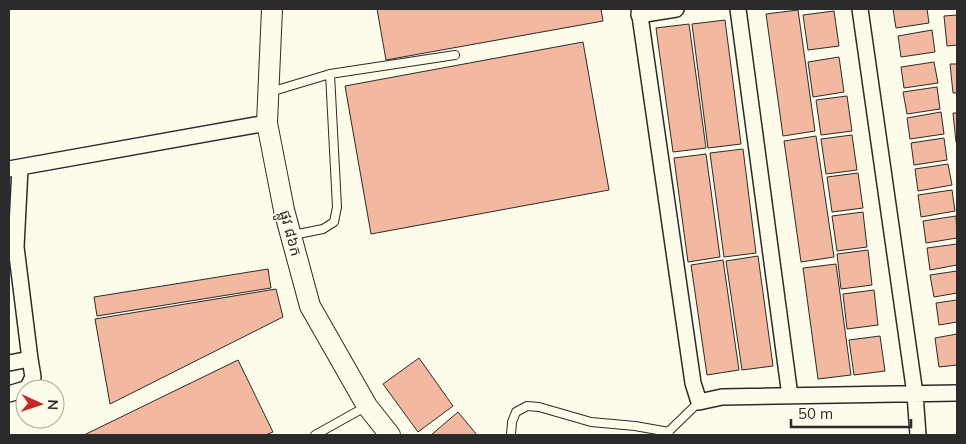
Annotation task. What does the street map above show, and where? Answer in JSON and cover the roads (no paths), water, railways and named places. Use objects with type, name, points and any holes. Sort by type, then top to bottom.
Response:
[{"type":"street","name":"ផ្លូវ ៨៦ក","points":[[272,9],[267,123],[284,210],[310,306],[367,406],[390,435]]},
{"type":"street","points":[[676,9],[639,12],[693,383],[699,402],[722,397],[957,392]]},
{"type":"street","points":[[738,9],[790,396]]},
{"type":"street","points":[[860,9],[915,394],[918,435]]},
{"type":"street","points":[[32,379],[34,376],[30,359],[16,247],[14,168],[267,123]]},
{"type":"street","points":[[9,363],[30,359]]},
{"type":"lane","points":[[268,93],[330,74],[455,55]]},
{"type":"lane","points":[[291,235],[323,229],[334,222],[337,207],[330,74]]},
{"type":"lane","points":[[511,435],[512,422],[516,412],[527,406],[539,407],[591,422],[635,426],[666,434],[699,402]]},
{"type":"lane","points":[[315,435],[367,406]]}]
